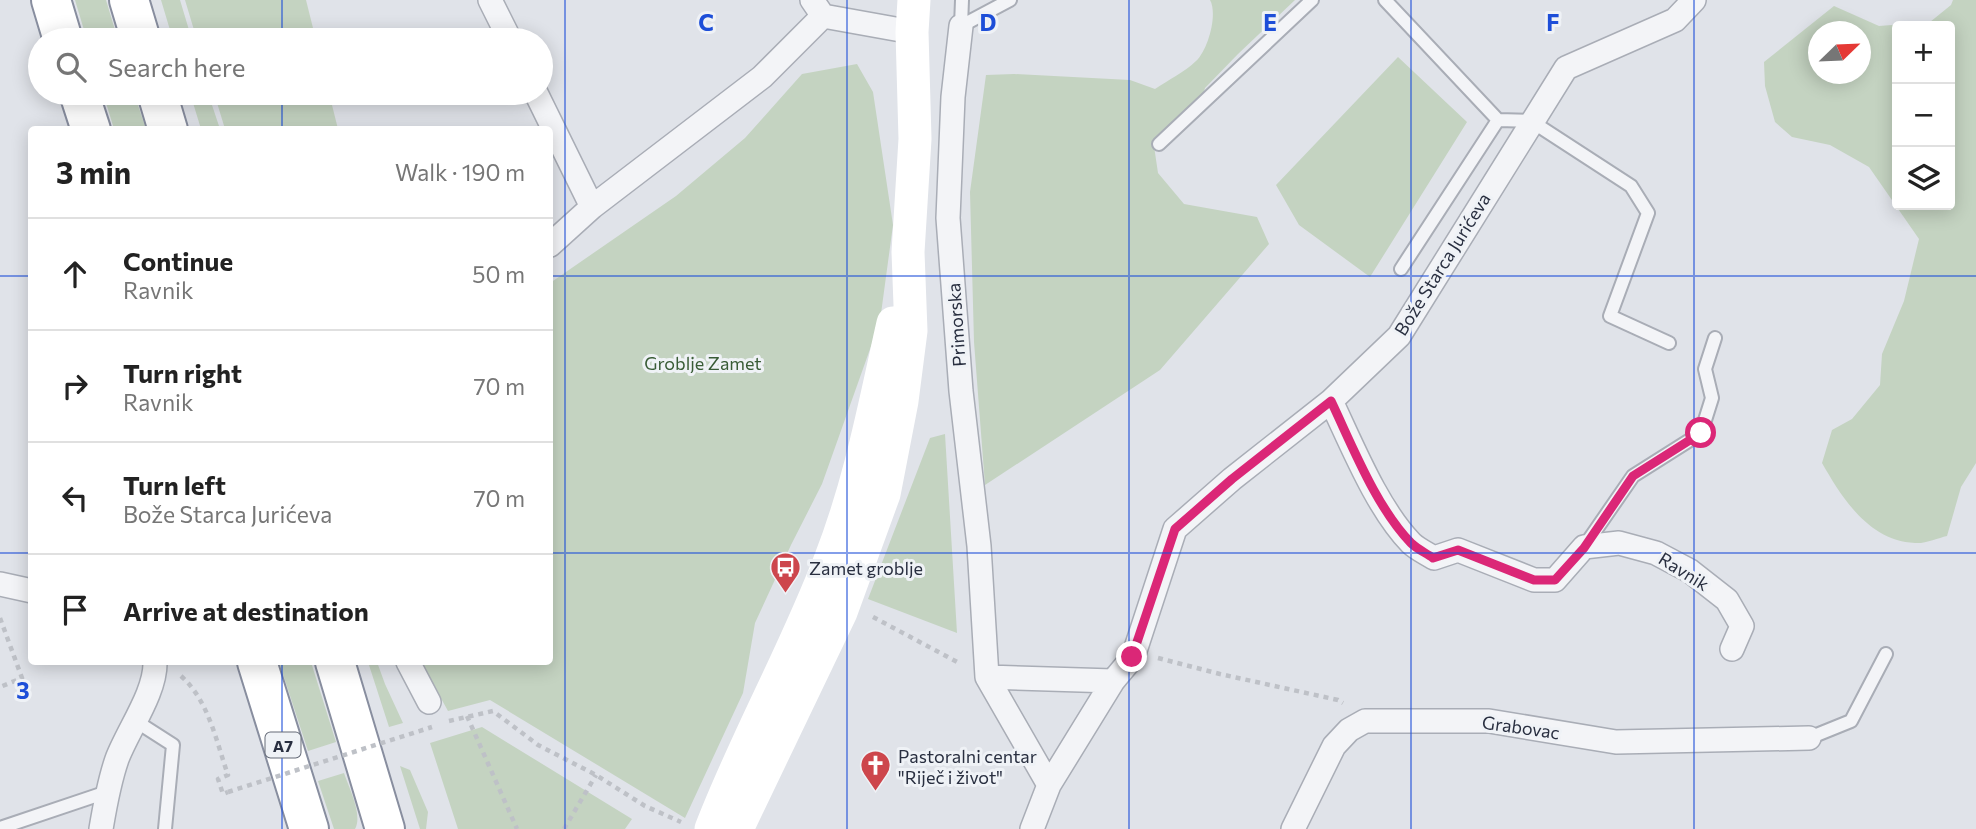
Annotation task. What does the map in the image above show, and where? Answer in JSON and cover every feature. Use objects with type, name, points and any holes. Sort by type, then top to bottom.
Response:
[{"type":"highway","points":[[51,0],[59,28]]},
{"type":"highway","points":[[129,0],[137,28]]},
{"type":"highway","points":[[83,105],[90,126]]},
{"type":"highway","points":[[161,105],[167,126]]},
{"type":"highway","name":"A7","points":[[258,665],[309,829]]},
{"type":"highway","points":[[336,665],[385,829]]},
{"type":"street","points":[[490,0],[504,28]]},
{"type":"street","name":"Bože Starca Jurićeva","points":[[1032,829],[1049,785],[1113,681],[1132,657],[1175,529],[1232,479],[1331,401],[1399,336],[1566,68],[1675,20],[1694,0]]},
{"type":"street","points":[[553,242],[592,207],[762,77],[817,8],[913,16],[915,139],[908,252],[911,331],[902,401],[884,494],[841,612],[737,829]]},
{"type":"street","name":"Primorska","points":[[961,26],[953,97],[948,218],[961,391],[979,546],[987,677],[1049,785]]},
{"type":"street","points":[[542,105],[552,126]]},
{"type":"street","points":[[553,128],[592,207]]},
{"type":"street","points":[[700,827],[726,790],[776,685],[830,561],[850,505],[908,252]]},
{"type":"street","points":[[1331,401],[1362,466],[1394,522],[1412,545],[1433,558],[1458,550],[1534,580],[1555,580],[1584,548]]},
{"type":"street","name":"Ravnik","points":[[1584,548],[1619,543],[1656,553],[1690,571],[1727,600],[1742,626],[1732,649]]},
{"type":"street","points":[[0,584],[28,590]]},
{"type":"street","points":[[101,829],[107,792],[116,761],[150,689],[155,670],[164,665]]},
{"type":"street","points":[[410,665],[429,702]]},
{"type":"street","points":[[987,677],[1113,681]]},
{"type":"street","name":"Grabovac","points":[[1293,829],[1334,746],[1349,730],[1365,721],[1489,721],[1616,742],[1809,738]]},
{"type":"lane","points":[[961,26],[962,0]]},
{"type":"lane","points":[[961,26],[1010,0]]},
{"type":"lane","points":[[1159,144],[1312,0]]},
{"type":"lane","points":[[1385,0],[1498,120],[1531,121],[1631,186],[1648,213],[1610,316],[1669,343]]},
{"type":"lane","points":[[1401,269],[1498,120]]},
{"type":"lane","points":[[1584,548],[1633,476],[1701,433],[1712,398],[1705,369],[1715,338]]},
{"type":"lane","points":[[1809,738],[1851,721],[1886,654]]},
{"type":"lane","points":[[134,720],[173,745],[165,829]]},
{"type":"lane","points":[[0,828],[107,792]]},
{"type":"path","points":[[868,614],[987,677]]},
{"type":"path","points":[[0,618],[22,678],[0,687]]},
{"type":"path","points":[[1132,657],[1160,659],[1338,700]]},
{"type":"path","points":[[164,665],[188,682],[207,712],[228,775],[218,779],[223,794],[434,726]]},
{"type":"path","points":[[447,722],[493,711],[538,745],[596,775],[645,806],[700,827]]},
{"type":"path","points":[[467,716],[517,829]]},
{"type":"path","points":[[564,829],[596,775]]},
{"type":"green space","points":[[75,0],[106,0],[114,28],[83,28]]},
{"type":"green space","points":[[161,0],[180,0],[188,28],[169,28]]},
{"type":"green space","points":[[185,0],[306,0],[313,28],[193,28]]},
{"type":"green space","points":[[1210,0],[1295,0],[1205,88],[1200,105],[1154,146],[1158,173],[1184,204],[1257,217],[1269,244],[1160,370],[985,485],[974,342],[970,192],[986,75],[1130,80],[1155,89],[1187,69],[1200,56],[1208,41],[1212,23]]},
{"type":"green space","points":[[1953,0],[1976,0],[1976,463],[1961,487],[1947,536],[1915,543],[1884,535],[1871,526],[1848,503],[1822,463],[1832,430],[1852,419],[1880,385],[1882,354],[1904,301],[1919,239],[1899,210],[1955,210],[1955,21],[1931,21],[1951,5]]},
{"type":"green space","points":[[1834,6],[1868,21],[1815,21]]},
{"type":"green space","points":[[1871,22],[1879,26],[1892,25],[1892,200],[1869,167],[1830,145],[1792,137],[1775,122],[1765,86],[1764,62],[1808,27],[1808,84],[1871,84]]},
{"type":"green space","points":[[1398,57],[1467,122],[1370,277],[1299,225],[1276,185]]},
{"type":"green space","name":"Groblje Zamet","points":[[857,64],[873,92],[893,225],[880,321],[822,484],[755,623],[743,693],[685,818],[490,700],[448,711],[423,665],[553,665],[553,281],[676,196],[745,138],[802,74]]},
{"type":"green space","points":[[107,105],[138,105],[145,126],[113,126]]},
{"type":"green space","points":[[194,105],[212,105],[219,126],[200,126]]},
{"type":"green space","points":[[218,105],[332,105],[337,126],[224,126]]},
{"type":"green space","points":[[945,434],[957,633],[868,599],[930,438]]},
{"type":"green space","points":[[280,665],[312,665],[336,742],[308,751]]},
{"type":"green space","points":[[369,665],[378,665],[403,723],[389,727]]},
{"type":"green space","points":[[482,727],[632,819],[625,829],[458,829],[430,743]]},
{"type":"green space","points":[[400,766],[410,770],[428,812],[426,829],[420,829]]},
{"type":"green space","points":[[344,773],[356,809],[355,829],[334,829],[318,781]]},
{"type":"place","name":"Zamet groblje","points":[[786,595]]},
{"type":"place","name":"Pastoralni centar \"Riječ i život\"","points":[[875,793]]},
{"type":"route","points":[[1132,657],[1175,529],[1232,479],[1331,401],[1362,466],[1394,522],[1412,545],[1433,558],[1458,550],[1534,580],[1555,580],[1584,548],[1633,476],[1701,433]]}]
